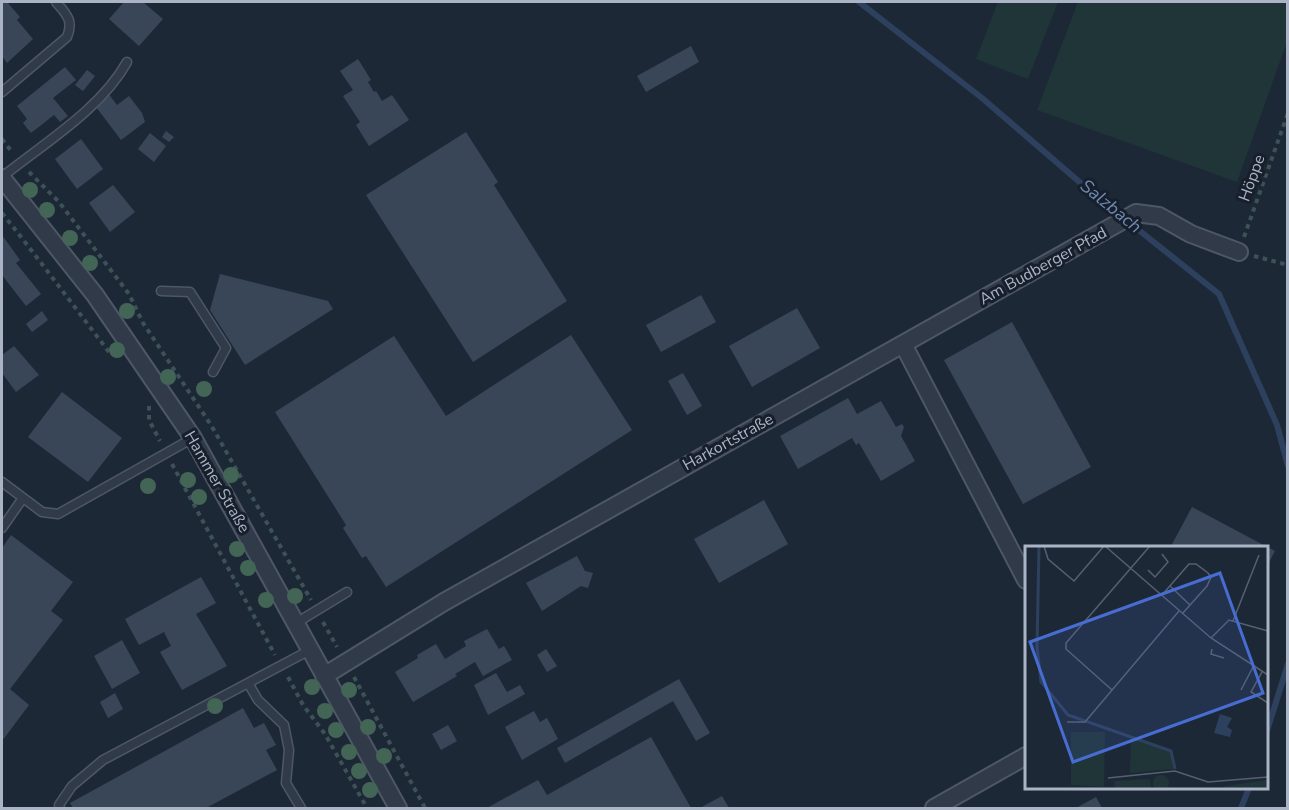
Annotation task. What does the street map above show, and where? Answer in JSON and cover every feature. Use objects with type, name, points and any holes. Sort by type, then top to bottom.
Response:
[{"type":"street","name":"Hammer Straße","points":[[2,177],[95,295],[193,438],[296,623],[393,807]]},
{"type":"street","name":"Am Budberger Pfad","points":[[903,344],[1136,213],[1159,216],[1191,234],[1239,252]]},
{"type":"street","points":[[903,344],[1025,578]]},
{"type":"street","name":"Harkortstraße","points":[[324,676],[444,602],[903,344]]},
{"type":"street","points":[[934,808],[1025,757]]},
{"type":"lane","points":[[2,92],[67,37],[70,19],[56,2]]},
{"type":"lane","points":[[2,177],[88,107],[119,76],[126,62]]},
{"type":"lane","points":[[161,291],[190,292],[220,338],[226,348],[213,372]]},
{"type":"lane","points":[[2,482],[42,512],[58,514],[193,438]]},
{"type":"lane","points":[[2,528],[23,498]]},
{"type":"lane","points":[[296,623],[348,592]]},
{"type":"lane","points":[[60,808],[59,805],[72,786],[103,760],[310,650]]},
{"type":"lane","points":[[248,683],[258,700],[284,725],[289,750],[286,783],[301,808]]},
{"type":"path","name":"Höppe","points":[[1239,252],[1287,113]]},
{"type":"path","points":[[2,213],[112,355]]},
{"type":"path","points":[[1239,252],[1287,266]]},
{"type":"path","points":[[146,400],[150,409],[149,420],[281,666],[303,705],[326,734],[367,808]]},
{"type":"green space","points":[[998,2],[1058,2],[1028,79],[976,59]]},
{"type":"green space","points":[[1078,2],[1287,2],[1287,42],[1237,182],[1037,110]]},
{"type":"building","points":[[2,2],[7,2],[20,17],[17,20],[33,39],[7,63],[2,56]]},
{"type":"building","points":[[124,2],[143,2],[163,19],[139,46],[109,19]]},
{"type":"building","points":[[691,46],[699,62],[646,92],[637,76]]},
{"type":"building","points":[[358,59],[371,80],[368,82],[374,92],[376,91],[382,101],[392,95],[409,120],[369,146],[356,125],[360,122],[343,96],[353,90],[340,71]]},
{"type":"building","points":[[65,67],[76,80],[53,98],[68,116],[60,122],[54,115],[31,133],[23,123],[27,119],[17,106]]},
{"type":"building","points":[[87,70],[95,76],[83,91],[75,85]]},
{"type":"building","points":[[108,93],[117,105],[129,96],[142,113],[145,122],[121,140],[96,107]]},
{"type":"building","points":[[166,131],[174,137],[169,142],[162,137]]},
{"type":"building","points":[[466,132],[498,182],[494,185],[567,301],[473,362],[366,195]]},
{"type":"building","points":[[150,133],[166,146],[154,162],[138,149]]},
{"type":"building","points":[[81,139],[103,169],[77,189],[55,159]]},
{"type":"building","points":[[113,185],[135,212],[110,232],[89,203]]},
{"type":"building","points":[[2,235],[20,260],[16,263],[41,294],[26,306],[2,275]]},
{"type":"building","points":[[220,274],[328,301],[333,309],[245,365],[210,310]]},
{"type":"building","points":[[701,295],[716,322],[661,352],[646,325]]},
{"type":"building","points":[[797,308],[820,348],[752,387],[729,346]]},
{"type":"building","points":[[42,311],[48,320],[32,332],[26,324]]},
{"type":"building","points":[[1012,322],[1091,467],[1023,504],[944,360]]},
{"type":"building","points":[[571,335],[632,430],[386,587],[366,556],[362,558],[343,528],[346,525],[275,412],[394,336],[446,416]]},
{"type":"building","points":[[14,346],[39,375],[16,392],[2,373],[2,355]]},
{"type":"building","points":[[683,373],[702,406],[687,415],[668,381]]},
{"type":"building","points":[[62,392],[122,438],[88,482],[28,437]]},
{"type":"building","points":[[848,398],[857,414],[881,401],[896,427],[902,424],[904,427],[901,436],[915,461],[881,481],[859,443],[856,445],[852,438],[798,469],[780,436]]},
{"type":"building","points":[[764,500],[788,544],[719,583],[694,539]]},
{"type":"building","points":[[1192,507],[1266,546],[1171,546]]},
{"type":"building","points":[[11,535],[73,582],[51,611],[63,620],[10,689],[29,705],[2,741],[2,548]]},
{"type":"building","points":[[1268,547],[1275,551],[1268,564]]},
{"type":"building","points":[[577,556],[585,571],[593,573],[588,588],[581,586],[542,611],[526,583]]},
{"type":"building","points":[[201,577],[216,603],[196,614],[227,666],[182,690],[160,652],[171,646],[164,632],[139,645],[125,619]]},
{"type":"building","points":[[487,629],[499,649],[504,646],[512,660],[483,676],[475,662],[455,674],[457,676],[413,702],[395,672],[436,644],[445,659],[466,646],[464,641]]},
{"type":"building","points":[[122,640],[140,673],[112,689],[94,656]]},
{"type":"building","points":[[546,649],[557,666],[547,672],[537,655]]},
{"type":"building","points":[[496,673],[507,692],[520,685],[525,694],[488,715],[474,685]]},
{"type":"building","points":[[679,679],[710,733],[696,741],[673,701],[565,763],[557,748]]},
{"type":"building","points":[[115,693],[123,709],[108,718],[100,702]]},
{"type":"building","points":[[243,708],[254,728],[264,723],[276,745],[266,750],[277,770],[206,808],[73,808],[70,803]]},
{"type":"building","points":[[534,711],[540,722],[547,718],[558,739],[522,760],[505,727]]},
{"type":"building","points":[[448,725],[457,741],[441,750],[432,734]]},
{"type":"building","points":[[651,737],[691,808],[487,808],[538,780],[547,795]]},
{"type":"building","points":[[722,796],[729,808],[700,808]]},
{"type":"building","points":[[1096,797],[1102,808],[1076,808]]},
{"type":"waterway","name":"Salzbach","points":[[859,2],[982,98],[1091,192],[1219,294],[1277,425],[1288,466]]},
{"type":"waterway","name":"Salzbach","points":[[1268,728],[1288,664]]},
{"type":"waterway","name":"Salzbach","points":[[1241,808],[1249,789]]}]
